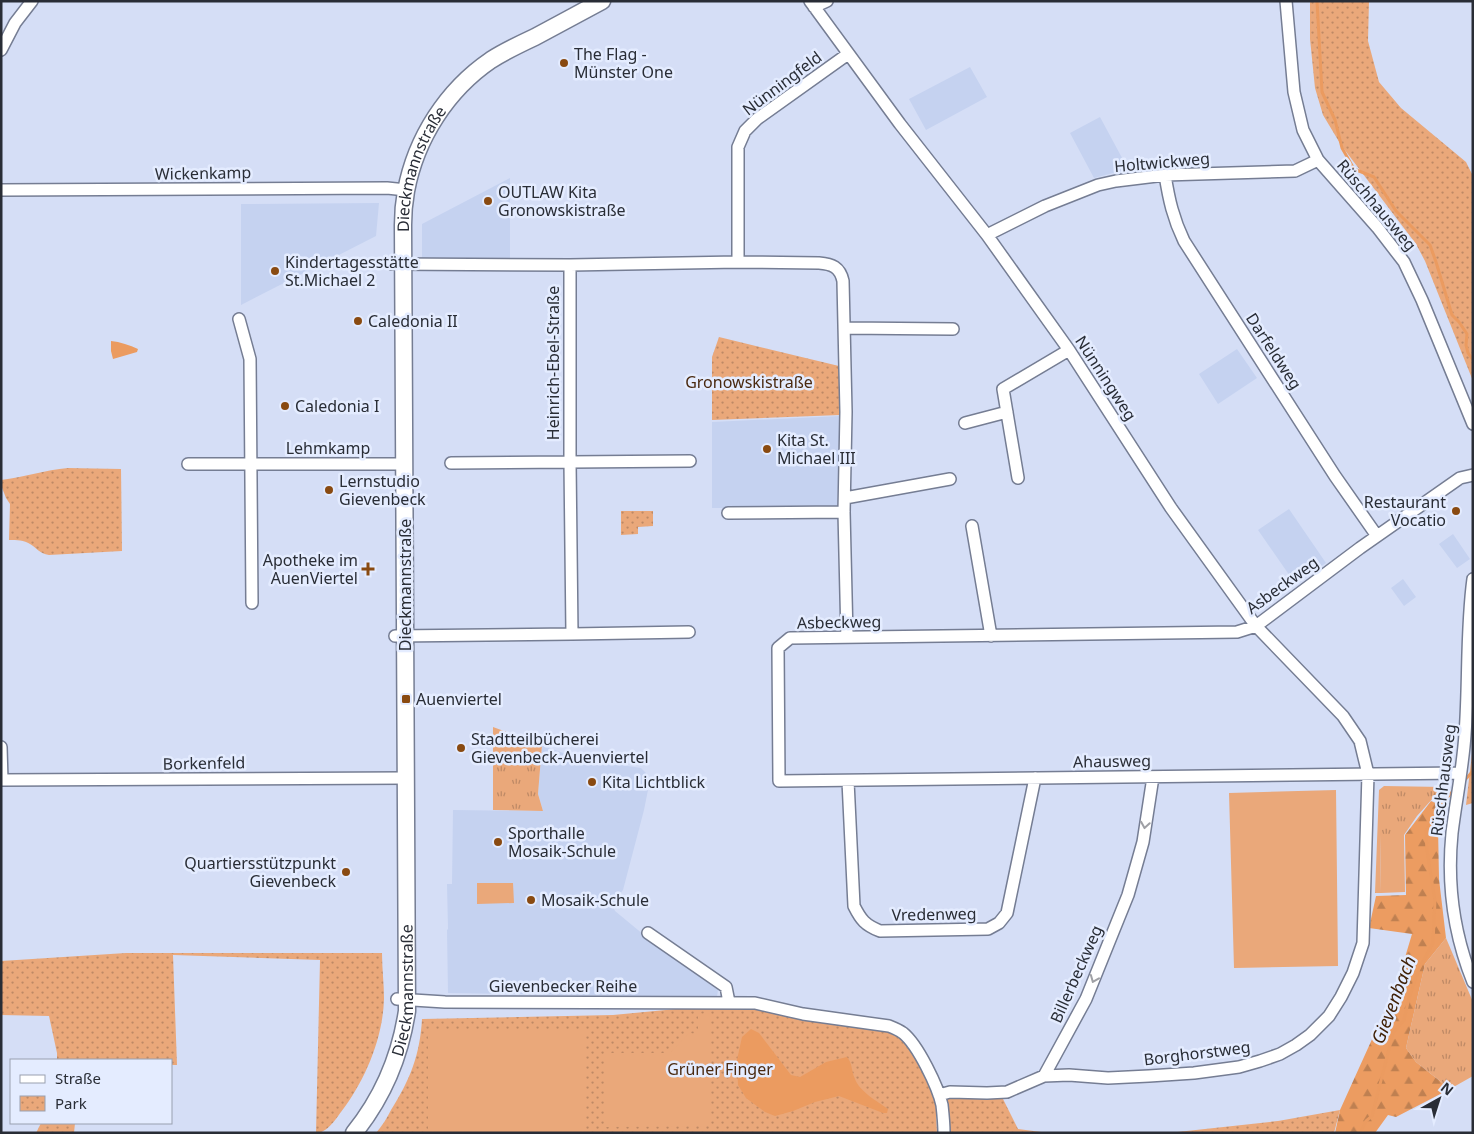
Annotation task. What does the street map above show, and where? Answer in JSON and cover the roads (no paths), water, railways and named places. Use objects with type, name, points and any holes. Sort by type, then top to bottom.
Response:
[{"type":"street","points":[[1,50],[15,23],[32,1]]},
{"type":"street","name":"Dieckmannstraße","points":[[401,190],[405,154],[417,128],[430,107],[450,82],[465,68],[494,47],[580,1]]},
{"type":"street","name":"Dieckmannstraße","points":[[354,1133],[376,1102],[392,1071],[405,1024],[402,999],[398,264],[392,220],[401,190],[426,133],[441,110],[463,84],[476,72],[502,54],[602,1]]},
{"type":"street","points":[[812,4],[827,1]]},
{"type":"street","name":"Rüschhausweg","points":[[1286,1],[1294,92],[1303,130],[1318,160],[1377,227],[1404,262],[1422,300],[1473,424]]},
{"type":"street","name":"Nünningweg","points":[[812,4],[900,124],[987,236],[1070,350],[1172,508],[1256,626],[1342,716],[1360,741],[1368,774]]},
{"type":"street","name":"Nünningfeld","points":[[738,262],[738,147],[745,131],[757,119],[848,54]]},
{"type":"street","name":"Holtwickweg","points":[[987,236],[1046,206],[1089,188],[1116,181],[1165,175],[1295,171],[1318,160]]},
{"type":"street","name":"Darfeldweg","points":[[1165,175],[1175,222],[1184,240],[1335,476],[1376,536]]},
{"type":"street","name":"Wickenkamp","points":[[1,190],[401,190]]},
{"type":"street","points":[[398,264],[570,265],[819,262],[836,267],[841,273],[843,281],[846,412],[844,512],[847,638]]},
{"type":"street","name":"Heinrich-Ebel-Straße","points":[[570,265],[572,634]]},
{"type":"street","points":[[240,320],[250,359],[252,603]]},
{"type":"street","points":[[844,328],[953,330]]},
{"type":"street","points":[[1018,478],[1003,389],[1070,350]]},
{"type":"street","points":[[965,423],[1007,412]]},
{"type":"street","name":"Heinrich-Ebel-Straße","points":[[451,463],[690,461]]},
{"type":"street","name":"Lehmkamp","points":[[188,464],[399,464]]},
{"type":"street","name":"Asbeckweg","points":[[778,765],[778,648],[790,638],[1237,632],[1256,626],[1376,536],[1460,478],[1473,475]]},
{"type":"street","points":[[845,498],[950,479]]},
{"type":"street","points":[[728,513],[844,512]]},
{"type":"street","points":[[972,526],[992,636]]},
{"type":"street","name":"Rüschhausweg","points":[[1473,578],[1465,745],[1452,835],[1451,884],[1458,939],[1473,982]]},
{"type":"street","points":[[400,636],[689,632]]},
{"type":"street","points":[[1,747],[1,780]]},
{"type":"street","name":"Ahausweg","points":[[778,765],[779,781],[1460,773]]},
{"type":"street","name":"Borghorstweg","points":[[1044,1076],[1069,1075],[1108,1078],[1194,1073],[1239,1067],[1280,1054],[1310,1035],[1329,1016],[1341,997],[1353,973],[1363,943],[1368,774]]},
{"type":"street","name":"Billerbeckweg","points":[[1044,1076],[1086,998],[1128,895],[1143,842],[1153,777]]},
{"type":"street","name":"Borkenfeld","points":[[1,780],[401,778]]},
{"type":"street","name":"Vredenweg","points":[[848,781],[854,906],[860,918],[869,927],[880,931],[988,929],[999,923],[1008,913],[1035,778]]},
{"type":"street","points":[[648,932],[726,987],[729,1002]]},
{"type":"street","name":"Dieckmannstraße","points":[[340,1133],[365,1101],[380,1071],[402,999]]},
{"type":"street","name":"Gievenbecker Reihe","points":[[402,999],[464,1002],[755,1003],[803,1014],[889,1026],[902,1032],[919,1053],[939,1095],[944,1133]]},
{"type":"street","points":[[939,1095],[950,1092],[1007,1092],[1044,1076]]},
{"type":"waterway","name":"Gievenbach","points":[[1317,1],[1322,92],[1335,120],[1342,148],[1354,169],[1374,177],[1396,211],[1430,245],[1452,315],[1467,334],[1466,345],[1468,353],[1473,360]]},
{"type":"waterway","name":"Gievenbach","points":[[1463,782],[1473,771]]},
{"type":"waterway","name":"Gievenbach","points":[[1360,1133],[1366,1121],[1372,1116],[1393,1033],[1404,1020],[1419,969],[1433,943],[1435,901],[1426,832],[1438,808],[1453,791]]},
{"type":"place","name":"The Flag - Münster One","points":[[564,63]]},
{"type":"place","name":"OUTLAW Kita Gronowskistraße","points":[[488,201]]},
{"type":"place","name":"Kindertagesstätte St.Michael 2","points":[[275,271]]},
{"type":"place","name":"Caledonia II","points":[[358,321]]},
{"type":"place","name":"Caledonia I","points":[[285,406]]},
{"type":"place","name":"Kita St. Michael III","points":[[767,449]]},
{"type":"place","name":"Lernstudio Gievenbeck","points":[[329,490]]},
{"type":"place","name":"Restaurant Vocatio","points":[[1456,511]]},
{"type":"place","name":"Apotheke im AuenViertel","points":[[368,569]]},
{"type":"place","name":"Auenviertel","points":[[406,699]]},
{"type":"place","name":"Stadtteilbücherei Gievenbeck-Auenviertel","points":[[461,748]]},
{"type":"place","name":"Kita Lichtblick","points":[[592,782]]},
{"type":"place","name":"Sporthalle Mosaik-Schule","points":[[498,842]]},
{"type":"place","name":"Quartiersstützpunkt Gievenbeck","points":[[346,872]]},
{"type":"place","name":"Mosaik-Schule","points":[[531,900]]},
{"type":"park label","name":"Gronowskistraße","points":[[749,382]]},
{"type":"park label","name":"Grüner Finger","points":[[720,1069]]}]
